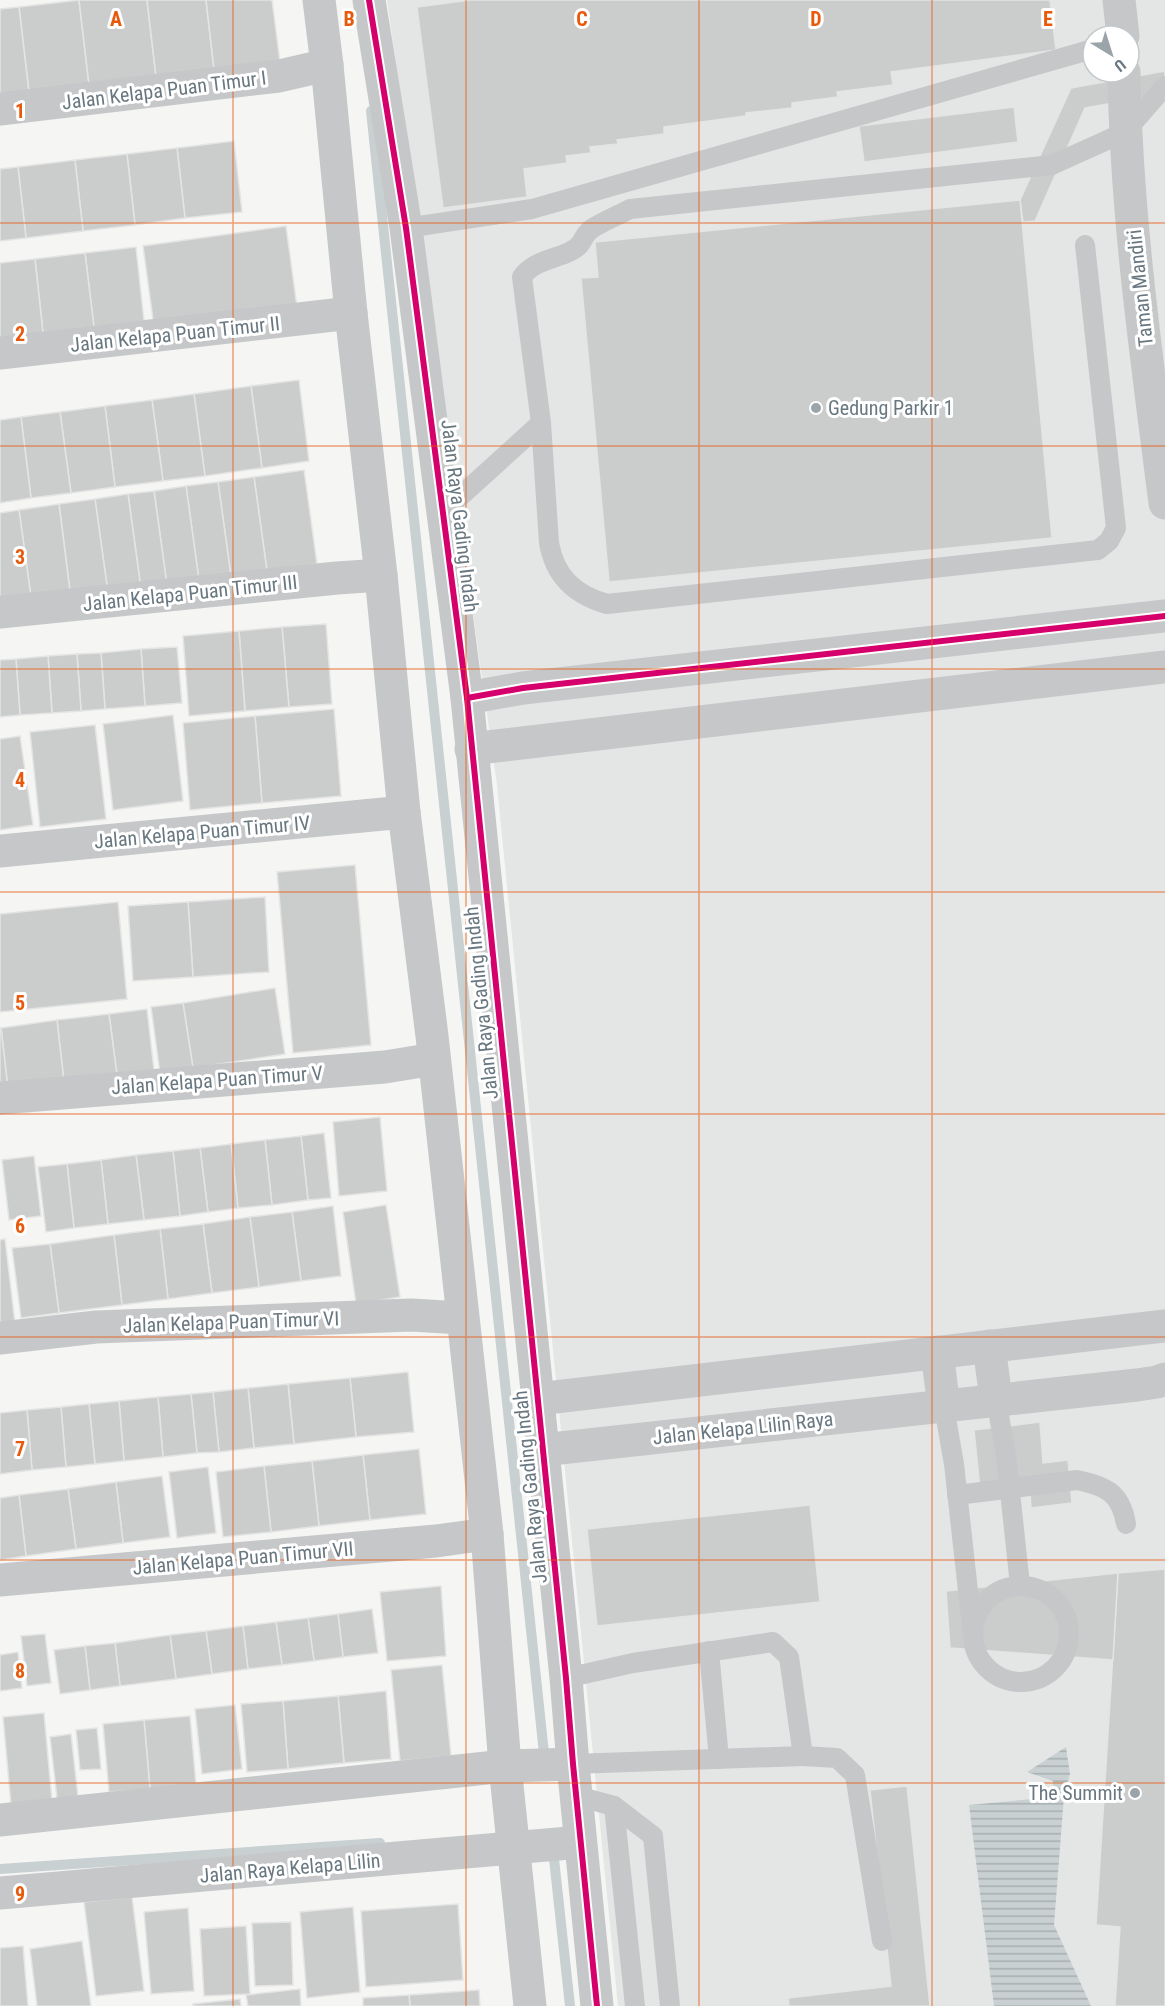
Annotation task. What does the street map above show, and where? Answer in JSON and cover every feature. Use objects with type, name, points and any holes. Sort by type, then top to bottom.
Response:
[{"type":"street","points":[[319,0],[404,812],[434,1059],[512,1767],[512,1849],[530,2006]]},
{"type":"street","name":"Jalan Raya Gading Indah","points":[[369,0],[406,228],[467,698],[566,1678],[568,1764],[577,1796],[597,2006]]},
{"type":"street","points":[[1119,0],[1122,24]]},
{"type":"street","name":"Jalan Kelapa Puan Timur I","points":[[0,109],[279,76],[327,65]]},
{"type":"street","name":"Taman Mandiri","points":[[1124,84],[1125,132],[1145,342],[1165,502]]},
{"type":"street","name":"Jalan Kelapa Puan Timur II","points":[[0,353],[351,314]]},
{"type":"street","name":"Jalan Kelapa Puan Timur III","points":[[0,612],[381,575]]},
{"type":"street","points":[[467,698],[523,688],[1165,616]]},
{"type":"street","points":[[914,644],[919,697]]},
{"type":"street","points":[[471,749],[1165,667]]},
{"type":"street","name":"Jalan Kelapa Puan Timur IV","points":[[0,852],[404,812]]},
{"type":"street","name":"Jalan Kelapa Puan Timur V","points":[[0,1098],[385,1067],[434,1059]]},
{"type":"street","name":"Jalan Kelapa Puan Timur VI","points":[[0,1338],[96,1328],[411,1315],[462,1318]]},
{"type":"street","points":[[537,1399],[1165,1326]]},
{"type":"street","points":[[989,1346],[996,1399]]},
{"type":"street","points":[[937,1352],[944,1407]]},
{"type":"street","name":"Jalan Kelapa Lilin Raya","points":[[542,1450],[944,1407],[996,1399],[1162,1385]]},
{"type":"street","name":"Jalan Kelapa Puan Timur VII","points":[[0,1580],[436,1541],[487,1534]]},
{"type":"street","points":[[0,1820],[512,1767],[568,1764]]},
{"type":"street","name":"Jalan Raya Kelapa Lilin","points":[[0,1893],[580,1842]]},
{"type":"lane","points":[[406,228],[532,209],[1081,52]]},
{"type":"lane","points":[[1085,245],[1116,528],[1109,541],[1098,550],[607,604],[591,599],[569,584],[552,558],[541,423],[522,277],[532,267],[569,253],[585,240],[589,231],[630,209],[1052,165],[1125,132],[1165,87]]},
{"type":"lane","points":[[443,512],[541,423]]},
{"type":"lane","points":[[996,1399],[1020,1585]]},
{"type":"lane","points":[[944,1407],[957,1495],[973,1636],[980,1660],[998,1678],[1006,1680],[1023,1683],[1047,1676],[1064,1657],[1070,1633],[1063,1608],[1044,1591],[1020,1585],[995,1593],[979,1612],[973,1636]]},
{"type":"lane","points":[[957,1495],[1077,1480],[1096,1484],[1112,1492],[1123,1509],[1126,1524]]},
{"type":"lane","points":[[566,1678],[633,1663],[773,1642],[781,1647],[789,1657],[803,1756]]},
{"type":"lane","points":[[709,1651],[719,1759]]},
{"type":"lane","points":[[568,1764],[803,1756],[837,1758],[855,1775],[882,1941]]},
{"type":"lane","points":[[577,1796],[614,1806],[653,1836],[670,2006]]},
{"type":"lane","points":[[614,1806],[635,2006]]},
{"type":"shaded area","points":[[387,0],[1165,0],[1165,2006],[618,2006],[497,785]]},
{"type":"shaded area","points":[[1066,1747],[1070,1774],[1064,1796],[1054,1925],[1091,2006],[994,2006],[969,1805],[1054,1797],[1053,1781],[1027,1772]]},
{"type":"building","points":[[79,0],[90,93],[30,101],[19,7]]},
{"type":"building","points":[[79,0],[147,0],[157,85],[90,93]]},
{"type":"building","points":[[147,0],[206,0],[215,78],[157,85]]},
{"type":"building","points":[[206,0],[272,0],[281,70],[215,78]]},
{"type":"building","points":[[470,0],[1050,0],[1056,50],[891,72],[893,85],[837,92],[838,97],[792,103],[792,108],[746,113],[746,116],[664,127],[664,134],[617,140],[618,144],[590,147],[591,153],[566,156],[567,163],[524,169],[527,197],[443,208],[417,7]]},
{"type":"building","points":[[19,7],[30,101],[0,104],[0,9]]},
{"type":"building","points":[[1165,71],[1165,94],[1085,108],[1035,221],[1023,222],[1020,200],[1071,88],[1093,84],[1141,84],[1141,75]]},
{"type":"building","points":[[1014,107],[1018,142],[864,162],[859,126]]},
{"type":"building","points":[[234,141],[242,212],[185,218],[177,148]]},
{"type":"building","points":[[177,148],[185,218],[135,225],[127,154]]},
{"type":"building","points":[[127,154],[135,225],[83,231],[75,160]]},
{"type":"building","points":[[75,160],[83,231],[26,238],[18,167]]},
{"type":"building","points":[[18,167],[26,238],[0,241],[0,169]]},
{"type":"building","name":"Gedung Parkir 1","points":[[1020,200],[1052,538],[609,582],[581,278],[598,277],[595,242]]},
{"type":"building","points":[[286,226],[297,307],[154,327],[143,246]]},
{"type":"building","points":[[136,247],[144,321],[94,327],[85,253]]},
{"type":"building","points":[[85,253],[94,327],[43,333],[35,259]]},
{"type":"building","points":[[35,259],[43,333],[0,338],[0,263]]},
{"type":"building","points":[[299,380],[309,461],[262,468],[251,386]]},
{"type":"building","points":[[251,386],[262,468],[205,476],[194,394]]},
{"type":"building","points":[[194,394],[205,476],[163,481],[152,400]]},
{"type":"building","points":[[152,400],[163,481],[115,487],[105,406]]},
{"type":"building","points":[[105,406],[115,487],[71,493],[60,412]]},
{"type":"building","points":[[60,412],[71,493],[31,498],[21,417]]},
{"type":"building","points":[[21,417],[31,498],[0,503],[0,420]]},
{"type":"building","points":[[304,470],[317,564],[267,571],[254,477]]},
{"type":"building","points":[[254,477],[267,571],[231,576],[218,482]]},
{"type":"building","points":[[218,482],[231,576],[199,580],[186,486]]},
{"type":"building","points":[[186,486],[199,580],[167,585],[154,491]]},
{"type":"building","points":[[154,491],[167,585],[141,589],[128,494]]},
{"type":"building","points":[[128,494],[141,589],[108,593],[95,499]]},
{"type":"building","points":[[95,499],[108,593],[71,599],[59,504]]},
{"type":"building","points":[[59,504],[71,599],[32,604],[19,510]]},
{"type":"building","points":[[19,510],[32,604],[0,609],[0,513]]},
{"type":"building","points":[[326,624],[332,704],[289,707],[282,627]]},
{"type":"building","points":[[282,627],[289,707],[245,711],[239,631]]},
{"type":"building","points":[[239,631],[245,711],[189,716],[183,636]]},
{"type":"building","points":[[177,647],[182,703],[145,706],[141,649]]},
{"type":"building","points":[[141,649],[145,706],[105,709],[101,653]]},
{"type":"building","points":[[101,653],[105,709],[81,711],[77,654]]},
{"type":"building","points":[[77,654],[81,711],[52,713],[48,656]]},
{"type":"building","points":[[48,656],[52,713],[20,715],[16,659]]},
{"type":"building","points":[[16,659],[20,715],[0,717],[0,660]]},
{"type":"building","points":[[334,709],[341,796],[262,803],[255,716]]},
{"type":"building","points":[[173,715],[183,801],[113,810],[103,724]]},
{"type":"building","points":[[255,716],[262,803],[190,810],[183,723]]},
{"type":"building","points":[[95,725],[106,819],[40,827],[30,732]]},
{"type":"building","points":[[20,736],[33,825],[0,830],[0,739]]},
{"type":"building","points":[[355,865],[371,1045],[293,1053],[277,872]]},
{"type":"building","points":[[265,897],[269,972],[193,977],[188,902]]},
{"type":"building","points":[[118,902],[127,999],[0,1012],[0,914]]},
{"type":"building","points":[[188,902],[193,977],[133,981],[128,906]]},
{"type":"building","points":[[275,988],[285,1054],[193,1068],[183,1003]]},
{"type":"building","points":[[183,1003],[193,1068],[160,1073],[151,1007]]},
{"type":"building","points":[[147,1009],[154,1070],[117,1075],[109,1014]]},
{"type":"building","points":[[109,1014],[117,1075],[64,1082],[57,1020]]},
{"type":"building","points":[[57,1020],[64,1082],[8,1089],[1,1028]]},
{"type":"building","points":[[0,1028],[8,1089],[0,1090]]},
{"type":"building","points":[[380,1117],[387,1191],[339,1196],[333,1122]]},
{"type":"building","points":[[324,1133],[331,1198],[308,1200],[301,1136]]},
{"type":"building","points":[[301,1136],[308,1200],[272,1205],[265,1140]]},
{"type":"building","points":[[265,1140],[272,1205],[238,1208],[231,1144]]},
{"type":"building","points":[[231,1144],[238,1208],[208,1212],[200,1148]]},
{"type":"building","points":[[200,1148],[208,1212],[180,1216],[173,1151]]},
{"type":"building","points":[[173,1151],[180,1216],[144,1220],[136,1155]]},
{"type":"building","points":[[136,1155],[144,1220],[108,1224],[101,1160]]},
{"type":"building","points":[[34,1156],[41,1216],[9,1220],[2,1160]]},
{"type":"building","points":[[101,1160],[108,1224],[74,1228],[67,1164]]},
{"type":"building","points":[[67,1164],[74,1228],[46,1232],[38,1167]]},
{"type":"building","points":[[386,1205],[400,1297],[356,1304],[343,1212]]},
{"type":"building","points":[[333,1206],[341,1276],[301,1281],[292,1212]]},
{"type":"building","points":[[292,1212],[301,1281],[259,1287],[250,1217]]},
{"type":"building","points":[[250,1217],[259,1287],[212,1293],[203,1224]]},
{"type":"building","points":[[203,1224],[212,1293],[168,1299],[160,1229]]},
{"type":"building","points":[[160,1229],[168,1299],[122,1305],[114,1235]]},
{"type":"building","points":[[114,1235],[122,1305],[59,1313],[50,1244]]},
{"type":"building","points":[[5,1239],[15,1323],[0,1325],[0,1240]]},
{"type":"building","points":[[50,1244],[59,1313],[21,1318],[12,1248]]},
{"type":"building","points":[[408,1372],[414,1432],[356,1437],[350,1378]]},
{"type":"building","points":[[350,1378],[356,1437],[294,1444],[288,1384]]},
{"type":"building","points":[[288,1384],[294,1444],[254,1448],[248,1388]]},
{"type":"building","points":[[248,1388],[254,1448],[219,1452],[213,1392]]},
{"type":"building","points":[[213,1392],[219,1452],[197,1453],[191,1394]]},
{"type":"building","points":[[191,1394],[197,1453],[163,1457],[158,1397]]},
{"type":"building","points":[[158,1397],[163,1457],[124,1461],[119,1401]]},
{"type":"building","points":[[119,1401],[124,1461],[95,1464],[89,1404]]},
{"type":"building","points":[[89,1404],[95,1464],[66,1467],[61,1407]]},
{"type":"building","points":[[61,1407],[66,1467],[32,1470],[27,1410]]},
{"type":"building","points":[[27,1410],[32,1470],[0,1474],[0,1413]]},
{"type":"building","points":[[1040,1422],[1043,1463],[1068,1460],[1072,1503],[1031,1508],[1030,1493],[981,1499],[974,1430]]},
{"type":"building","points":[[419,1449],[426,1514],[370,1520],[363,1455]]},
{"type":"building","points":[[363,1455],[370,1520],[319,1526],[312,1461]]},
{"type":"building","points":[[312,1461],[319,1526],[271,1532],[264,1466]]},
{"type":"building","points":[[264,1466],[271,1532],[223,1537],[216,1472]]},
{"type":"building","points":[[208,1467],[216,1533],[177,1538],[169,1472]]},
{"type":"building","points":[[162,1476],[170,1537],[123,1543],[116,1482]]},
{"type":"building","points":[[116,1482],[123,1543],[76,1549],[68,1489]]},
{"type":"building","points":[[68,1489],[76,1549],[26,1556],[19,1495]]},
{"type":"building","points":[[19,1495],[26,1556],[0,1560],[0,1498]]},
{"type":"building","points":[[810,1505],[820,1602],[597,1626],[587,1529]]},
{"type":"building","name":"The Summit","points":[[1165,1569],[1165,2006],[1115,2006],[1120,1927],[1096,1925],[1118,1573]]},
{"type":"building","points":[[1118,1573],[1113,1660],[950,1648],[946,1591]]},
{"type":"building","points":[[441,1586],[446,1656],[387,1661],[380,1592]]},
{"type":"building","points":[[372,1609],[378,1653],[343,1657],[338,1614]]},
{"type":"building","points":[[338,1614],[343,1657],[314,1661],[308,1618]]},
{"type":"building","points":[[308,1618],[314,1661],[282,1665],[276,1622]]},
{"type":"building","points":[[276,1622],[282,1665],[248,1669],[243,1626]]},
{"type":"building","points":[[243,1626],[248,1669],[212,1674],[206,1631]]},
{"type":"building","points":[[206,1631],[212,1674],[176,1679],[170,1635]]},
{"type":"building","points":[[45,1634],[51,1683],[27,1686],[21,1636]]},
{"type":"building","points":[[170,1635],[176,1679],[120,1686],[115,1643]]},
{"type":"building","points":[[115,1643],[120,1686],[90,1690],[85,1646]]},
{"type":"building","points":[[85,1646],[90,1690],[60,1694],[54,1650]]},
{"type":"building","points":[[18,1652],[22,1688],[0,1691],[0,1655]]},
{"type":"building","points":[[442,1665],[451,1756],[400,1761],[391,1670]]},
{"type":"building","points":[[386,1691],[391,1759],[344,1763],[338,1696]]},
{"type":"building","points":[[338,1696],[344,1763],[288,1769],[283,1701]]},
{"type":"building","points":[[283,1701],[288,1769],[247,1772],[241,1704]]},
{"type":"building","points":[[235,1705],[242,1769],[202,1774],[195,1709]]},
{"type":"building","points":[[44,1713],[52,1801],[11,1805],[3,1717]]},
{"type":"building","points":[[190,1716],[196,1785],[150,1789],[144,1720]]},
{"type":"building","points":[[144,1720],[150,1789],[109,1792],[103,1724]]},
{"type":"building","points":[[97,1728],[101,1769],[80,1770],[76,1730]]},
{"type":"building","points":[[71,1734],[79,1805],[58,1807],[50,1737]]},
{"type":"building","points":[[907,1786],[930,2006],[789,2006],[788,1998],[891,1986],[870,1790]]},
{"type":"building","points":[[132,1897],[144,1991],[96,1996],[84,1902]]},
{"type":"building","points":[[458,1904],[463,1980],[366,1987],[361,1911]]},
{"type":"building","points":[[353,1907],[360,1992],[307,1998],[300,1912]]},
{"type":"building","points":[[188,1908],[194,1991],[151,1994],[144,1912]]},
{"type":"building","points":[[291,1922],[293,1985],[255,1986],[252,1923]]},
{"type":"building","points":[[246,1926],[250,1994],[204,1996],[200,1929]]},
{"type":"building","points":[[82,1941],[91,2006],[37,2006],[30,1949]]},
{"type":"building","points":[[23,1946],[28,2006],[0,2006],[0,1948]]},
{"type":"building","points":[[300,1989],[301,2006],[248,2006],[246,1995]]},
{"type":"building","points":[[479,1990],[480,2006],[410,2006],[409,1995]]},
{"type":"building","points":[[409,1995],[410,2006],[363,2006],[363,1998]]},
{"type":"building","points":[[240,1999],[241,2006],[193,2006],[193,2004]]},
{"type":"waterway","points":[[371,111],[545,1763]]},
{"type":"waterway","points":[[0,1869],[380,1843]]},
{"type":"waterway","points":[[554,1859],[570,2006]]},
{"type":"cycle path","points":[[369,0],[406,228],[467,698],[597,2006]]},
{"type":"cycle path","points":[[467,698],[523,688],[1165,616]]},
{"type":"place","name":"Gedung Parkir 1","points":[[816,408]]},
{"type":"place","name":"The Summit","points":[[1135,1793]]}]
